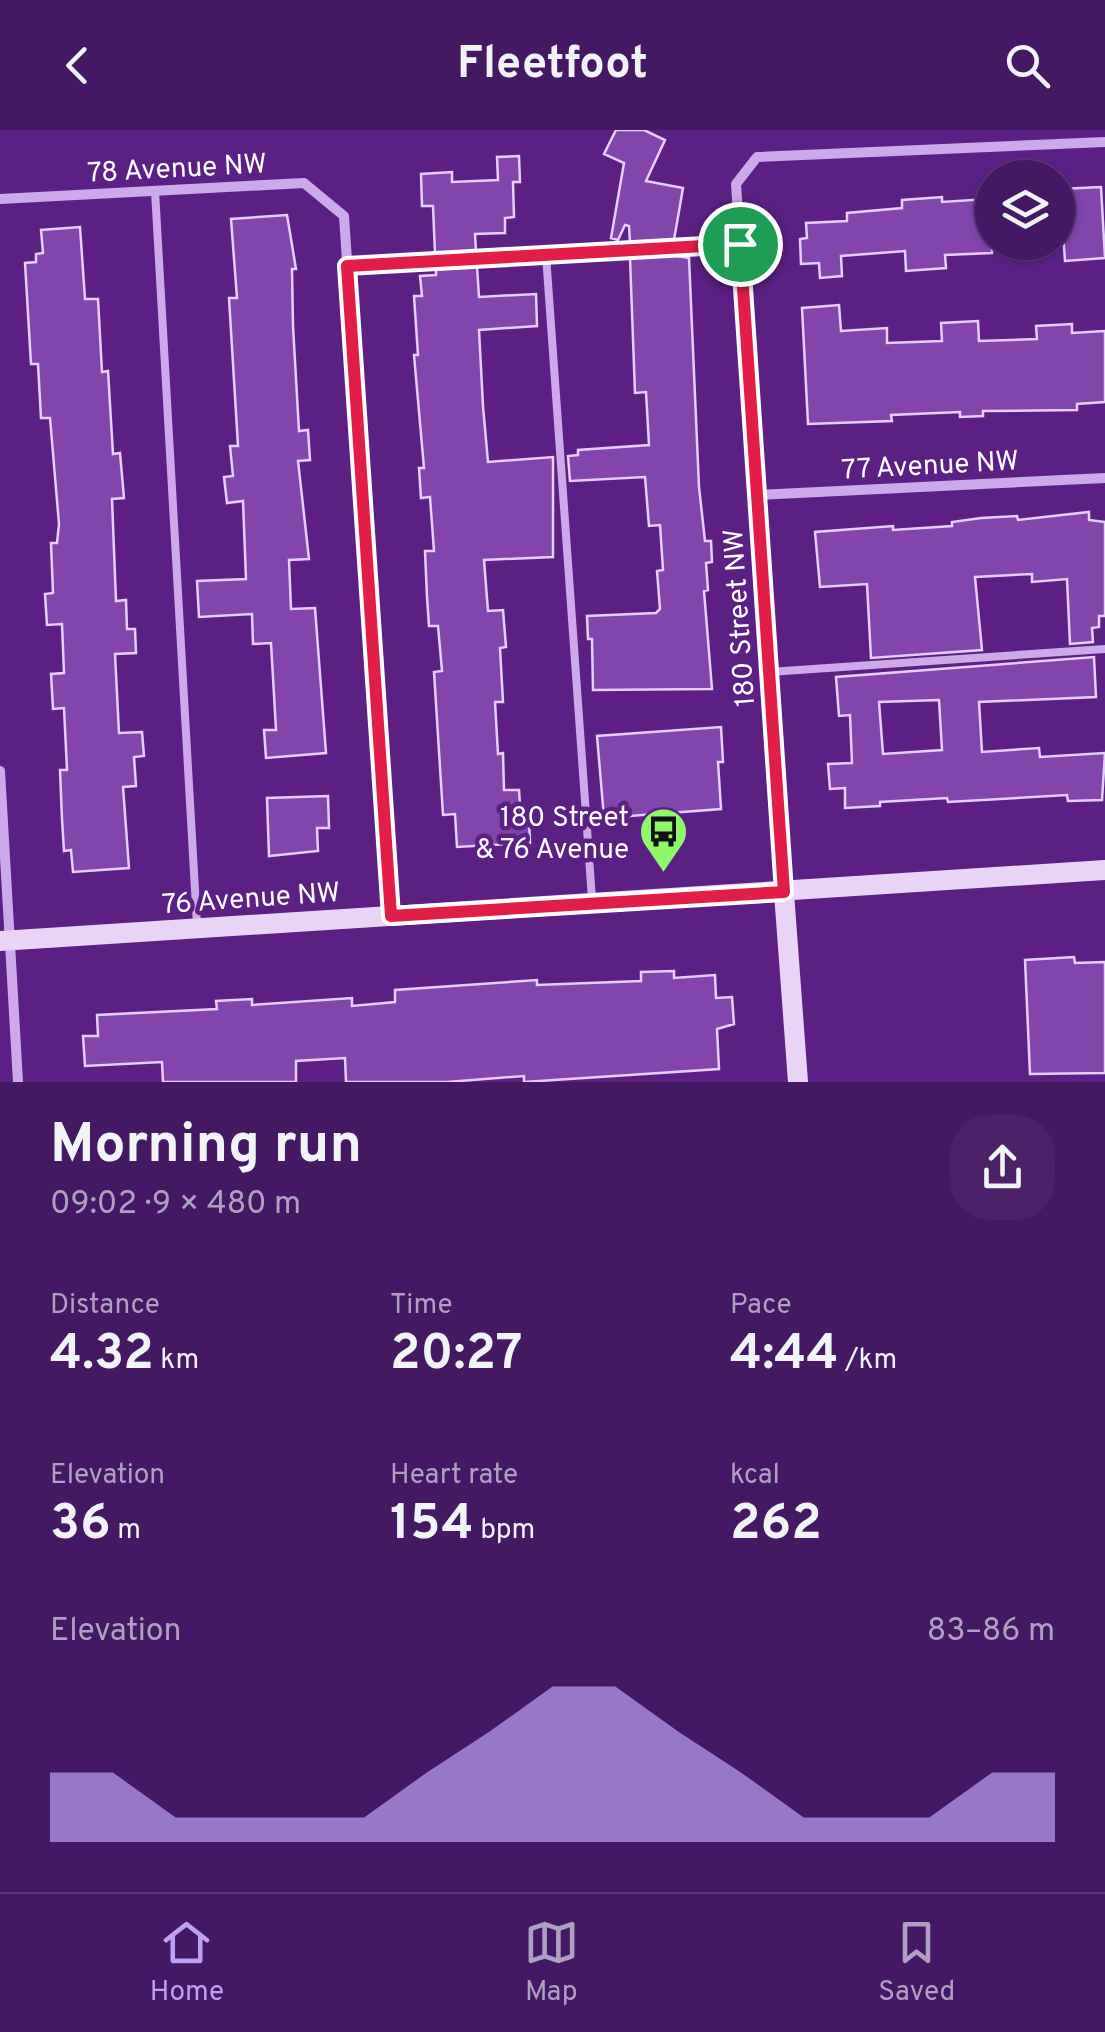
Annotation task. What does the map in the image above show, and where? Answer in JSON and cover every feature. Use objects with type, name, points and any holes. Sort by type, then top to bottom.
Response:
[{"type":"street","name":"180 Street NW","points":[[798,1082],[736,184],[758,158],[1105,142]]},
{"type":"street","name":"78 Avenue NW","points":[[0,199],[304,183],[344,216],[347,266]]},
{"type":"street","points":[[347,266],[391,916]]},
{"type":"street","name":"77 Avenue NW","points":[[756,496],[1105,478]]},
{"type":"street","points":[[0,771],[5,941],[18,1082]]},
{"type":"street","name":"76 Avenue NW","points":[[5,941],[1105,870]]},
{"type":"lane","points":[[155,191],[198,928]]},
{"type":"lane","points":[[347,266],[740,244]]},
{"type":"lane","points":[[546,255],[592,904]]},
{"type":"lane","points":[[769,672],[1105,649]]},
{"type":"lane","points":[[786,1082],[798,1082]]},
{"type":"building","points":[[616,130],[644,130],[665,140],[646,181],[683,188],[674,240],[630,243],[629,226],[625,225],[618,240],[611,238],[624,163],[604,154]]},
{"type":"building","points":[[519,156],[520,182],[513,182],[514,217],[505,218],[505,233],[475,234],[476,251],[435,254],[433,206],[422,206],[421,174],[452,172],[452,182],[498,180],[497,157]]},
{"type":"building","points":[[1101,187],[1105,258],[1065,261],[1075,260],[1075,188]]},
{"type":"building","points":[[902,200],[975,200],[975,254],[945,255],[946,268],[906,271],[905,251],[841,256],[842,276],[820,278],[819,263],[801,264],[800,239],[807,238],[806,223],[847,221],[847,213],[902,208]]},
{"type":"building","points":[[287,215],[296,269],[292,269],[293,326],[299,431],[308,430],[310,460],[298,461],[309,559],[289,560],[291,609],[315,608],[326,753],[266,758],[264,730],[276,730],[271,643],[253,644],[252,614],[199,617],[197,581],[246,579],[243,501],[227,503],[224,477],[233,476],[230,446],[238,446],[229,298],[237,298],[231,219]]},
{"type":"building","points":[[80,227],[85,299],[98,299],[102,372],[108,371],[113,454],[120,453],[124,498],[112,499],[116,601],[126,600],[127,629],[135,629],[136,653],[115,654],[119,733],[142,732],[144,756],[134,757],[136,786],[123,787],[129,868],[73,872],[71,850],[64,851],[62,819],[60,770],[67,770],[64,708],[53,709],[51,674],[64,673],[62,624],[47,625],[45,594],[53,593],[51,543],[57,543],[59,524],[50,418],[41,418],[38,364],[31,364],[25,263],[36,262],[36,254],[43,253],[41,230]]},
{"type":"building","points":[[630,258],[689,258],[699,487],[705,541],[711,541],[712,562],[706,563],[708,590],[704,591],[712,689],[593,690],[592,639],[588,639],[587,616],[656,613],[660,609],[660,525],[649,526],[645,477],[570,481],[568,456],[578,455],[578,450],[649,445],[646,392],[635,393]]},
{"type":"building","points":[[477,266],[479,297],[536,294],[537,326],[479,330],[483,406],[488,462],[553,457],[553,557],[484,560],[488,611],[503,610],[506,647],[500,648],[503,702],[495,702],[498,754],[503,753],[504,790],[519,790],[521,820],[529,819],[530,843],[457,847],[455,814],[443,815],[434,672],[442,671],[438,626],[429,626],[425,551],[434,551],[430,497],[421,498],[419,468],[424,468],[414,355],[418,355],[414,296],[422,296],[420,276],[436,275],[436,269]]},
{"type":"building","points":[[839,305],[841,331],[887,328],[887,343],[942,341],[941,323],[978,321],[979,341],[1037,339],[1036,326],[1072,324],[1072,333],[1105,331],[1105,402],[1077,404],[1077,410],[983,411],[983,416],[960,417],[960,412],[891,415],[892,421],[808,424],[802,308]]},
{"type":"building","points":[[1089,512],[1089,520],[1105,522],[1105,616],[1099,616],[1099,627],[1092,628],[1093,642],[1070,644],[1067,579],[1032,582],[1032,574],[975,577],[982,650],[871,658],[867,584],[820,587],[815,532],[952,526],[952,522],[981,518],[1017,516],[1018,520]]},
{"type":"building","points":[[1094,657],[1096,697],[979,702],[982,752],[1039,748],[1040,757],[1105,753],[1102,800],[1068,801],[1067,795],[948,802],[947,798],[845,808],[845,788],[830,789],[828,764],[852,763],[850,715],[839,716],[836,677]],"holes":[[[939,700],[942,750],[883,754],[879,702]]]},
{"type":"building","points":[[721,727],[721,809],[604,818],[597,736]]},
{"type":"building","points":[[328,796],[329,828],[317,828],[318,851],[269,856],[267,798]]},
{"type":"building","points":[[1074,957],[1075,963],[1105,962],[1105,1073],[1030,1074],[1025,960]]},
{"type":"building","points":[[674,971],[674,978],[715,975],[716,998],[732,997],[734,1024],[717,1029],[719,1069],[524,1082],[524,1076],[447,1082],[346,1082],[345,1058],[296,1061],[296,1082],[163,1082],[162,1062],[85,1066],[83,1036],[98,1036],[97,1015],[217,1009],[216,1001],[252,999],[252,1005],[352,998],[352,1006],[395,1002],[395,990],[537,980],[537,985],[641,981],[641,972]]},
{"type":"place","name":"180 Street & 76 Avenue","points":[[664,874]]},
{"type":"route","points":[[740,244],[784,892],[391,916],[347,266],[740,244]]}]
